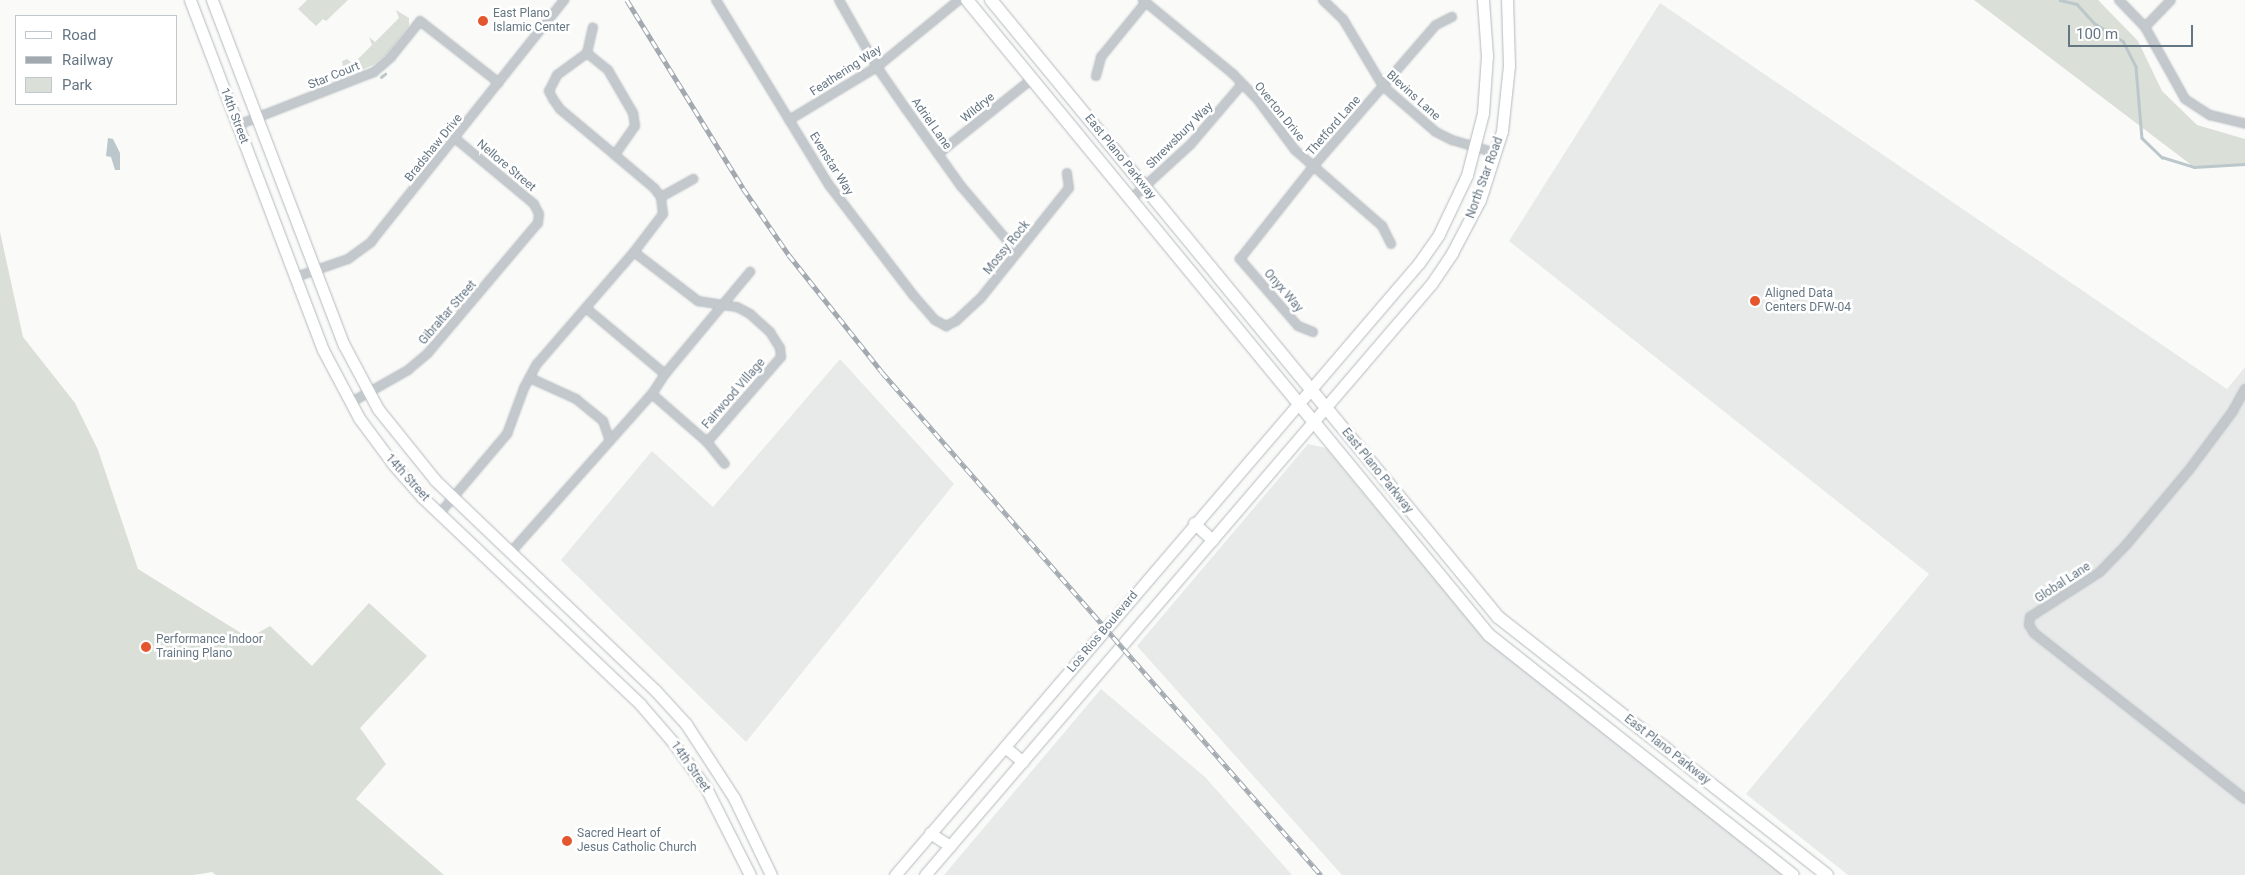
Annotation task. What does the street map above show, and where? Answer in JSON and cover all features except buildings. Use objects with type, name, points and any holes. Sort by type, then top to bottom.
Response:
[{"type":"main road","name":"14th Street","points":[[190,0],[323,350],[350,403],[393,464],[440,513],[640,704],[686,758],[724,822],[750,875]]},
{"type":"main road","name":"14th Street","points":[[212,0],[344,345],[368,392],[408,450],[454,498],[655,690],[696,738],[742,813],[771,875]]},
{"type":"main road","name":"East Plano Parkway","points":[[967,0],[1417,551],[1484,630],[1514,658],[1793,875]]},
{"type":"main road","name":"East Plano Parkway","points":[[991,0],[1498,617],[1526,642],[1761,822],[1827,875]]},
{"type":"main road","name":"North Star Road","points":[[1310,389],[1429,249],[1454,205],[1475,148],[1483,113],[1487,56],[1483,0]]},
{"type":"main road","name":"North Star Road","points":[[1311,421],[1447,261],[1480,200],[1496,154],[1507,100],[1507,0]]},
{"type":"main road","points":[[1429,249],[1447,261]]},
{"type":"main road","points":[[1217,305],[1232,294]]},
{"type":"main road","name":"Los Rios Boulevard","points":[[895,875],[1310,389]]},
{"type":"main road","name":"Los Rios Boulevard","points":[[926,875],[1311,421]]},
{"type":"main road","points":[[1194,523],[1212,540]]},
{"type":"main road","points":[[1417,551],[1432,539]]},
{"type":"main road","points":[[566,634],[581,619]]},
{"type":"main road","points":[[1514,658],[1526,642]]},
{"type":"main road","points":[[640,704],[655,690]]},
{"type":"main road","points":[[1629,746],[1642,730]]},
{"type":"main road","points":[[1005,747],[1023,762]]},
{"type":"main road","points":[[724,822],[742,813]]},
{"type":"main road","points":[[1748,840],[1761,822]]},
{"type":"main road","points":[[930,833],[950,846]]},
{"type":"street","name":"Bradshaw Drive","points":[[296,277],[348,259],[371,242],[456,138],[564,0]]},
{"type":"street","name":"Evenstar Way","points":[[716,0],[789,120],[857,225],[935,320],[946,326]]},
{"type":"street","name":"Adriel Lane","points":[[839,0],[877,67],[938,154],[1017,252]]},
{"type":"street","name":"Feathering Way","points":[[789,120],[877,67],[958,0]]},
{"type":"street","name":"Blevins Lane","points":[[1323,0],[1348,26],[1383,86],[1436,132],[1475,148],[1496,154]]},
{"type":"street","points":[[2119,0],[2145,27],[2185,99],[2210,115],[2245,124]]},
{"type":"street","points":[[2145,27],[2171,0]]},
{"type":"street","points":[[1096,76],[1101,57],[1144,1]]},
{"type":"street","name":"Overton Drive","points":[[1144,1],[1242,84],[1258,100],[1280,134],[1312,168],[1382,226],[1391,244]]},
{"type":"street","name":"Thetford Lane","points":[[1240,259],[1312,168],[1436,24],[1452,17]]},
{"type":"street","name":"Star Court","points":[[238,125],[258,120],[374,72],[391,57],[420,21],[499,83]]},
{"type":"street","points":[[440,513],[507,434],[537,364],[634,252],[663,214],[661,197],[560,109],[549,91],[557,75],[587,53],[593,28]]},
{"type":"street","points":[[587,53],[612,75],[633,113],[635,126],[615,156]]},
{"type":"street","name":"Wildrye","points":[[938,154],[1032,79]]},
{"type":"street","name":"Shrewsbury Way","points":[[1131,199],[1191,144],[1242,84]]},
{"type":"street","name":"Nellore Street","points":[[456,138],[534,204],[539,214]]},
{"type":"street","name":"Mossy Rock","points":[[946,326],[956,321],[980,299],[1069,188],[1067,173]]},
{"type":"street","points":[[661,197],[693,179]]},
{"type":"street","name":"Gibraltar Street","points":[[350,403],[408,370],[428,353],[524,241],[538,223],[539,214]]},
{"type":"street","name":"Fairwood Village","points":[[634,252],[698,301],[743,310],[755,318],[776,339],[781,357],[707,442]]},
{"type":"street","name":"Onyx Way","points":[[1240,259],[1298,326],[1313,332]]},
{"type":"street","points":[[511,552],[610,438],[652,394],[665,374],[750,272]]},
{"type":"street","points":[[586,308],[665,374]]},
{"type":"street","points":[[530,378],[576,399],[603,421],[610,438]]},
{"type":"street","name":"Global Lane","points":[[2245,389],[2233,411],[2200,455],[2127,544],[2100,572],[2030,617],[2029,625],[2034,633],[2245,800]]},
{"type":"street","name":"Fairwood Village","points":[[652,394],[707,442],[725,464]]},
{"type":"shaded area","points":[[1660,3],[2227,389],[2245,367],[2245,875],[1848,875],[1746,794],[1929,574],[1509,241]]},
{"type":"shaded area","points":[[108,138],[113,139],[120,153],[120,170],[115,170],[111,157],[106,156]]},
{"type":"shaded area","points":[[840,359],[954,484],[746,742],[561,560],[652,451],[713,507]]},
{"type":"shaded area","points":[[1308,444],[1326,448],[1481,635],[1783,875],[1342,875],[1137,646]]},
{"type":"shaded area","points":[[1101,689],[1205,777],[1292,875],[944,875]]},
{"type":"green space","points":[[307,0],[348,0],[326,21],[323,19],[316,26],[298,9]]},
{"type":"green space","points":[[1974,0],[2098,0],[2138,41],[2162,91],[2197,125],[2245,139],[2245,164],[2194,167]]},
{"type":"green space","points":[[396,10],[409,18],[409,26],[387,54],[373,65],[352,74],[344,72],[342,61],[347,59],[353,64],[372,45],[369,37],[375,42],[399,18]]},
{"type":"green space","name":"Performance Indoor Training Plano","points":[[0,232],[23,337],[75,403],[98,450],[138,569],[249,638],[270,626],[312,666],[369,603],[427,656],[360,728],[386,764],[356,799],[444,875],[216,875],[212,872],[194,875],[0,875]]},
{"type":"waterway","points":[[2060,0],[2077,4],[2094,23],[2123,41],[2136,67],[2142,138],[2162,157],[2194,167],[2245,164]]},
{"type":"waterway","points":[[381,77],[385,74]]},
{"type":"railway","points":[[627,0],[743,188],[789,255],[882,372],[1321,875]]},
{"type":"place","name":"East Plano Islamic Center","points":[[483,21]]},
{"type":"place","name":"Aligned Data Centers DFW-04","points":[[1755,301]]},
{"type":"place","name":"Performance Indoor Training Plano","points":[[146,647]]},
{"type":"place","name":"Sacred Heart of Jesus Catholic Church","points":[[567,841]]}]
